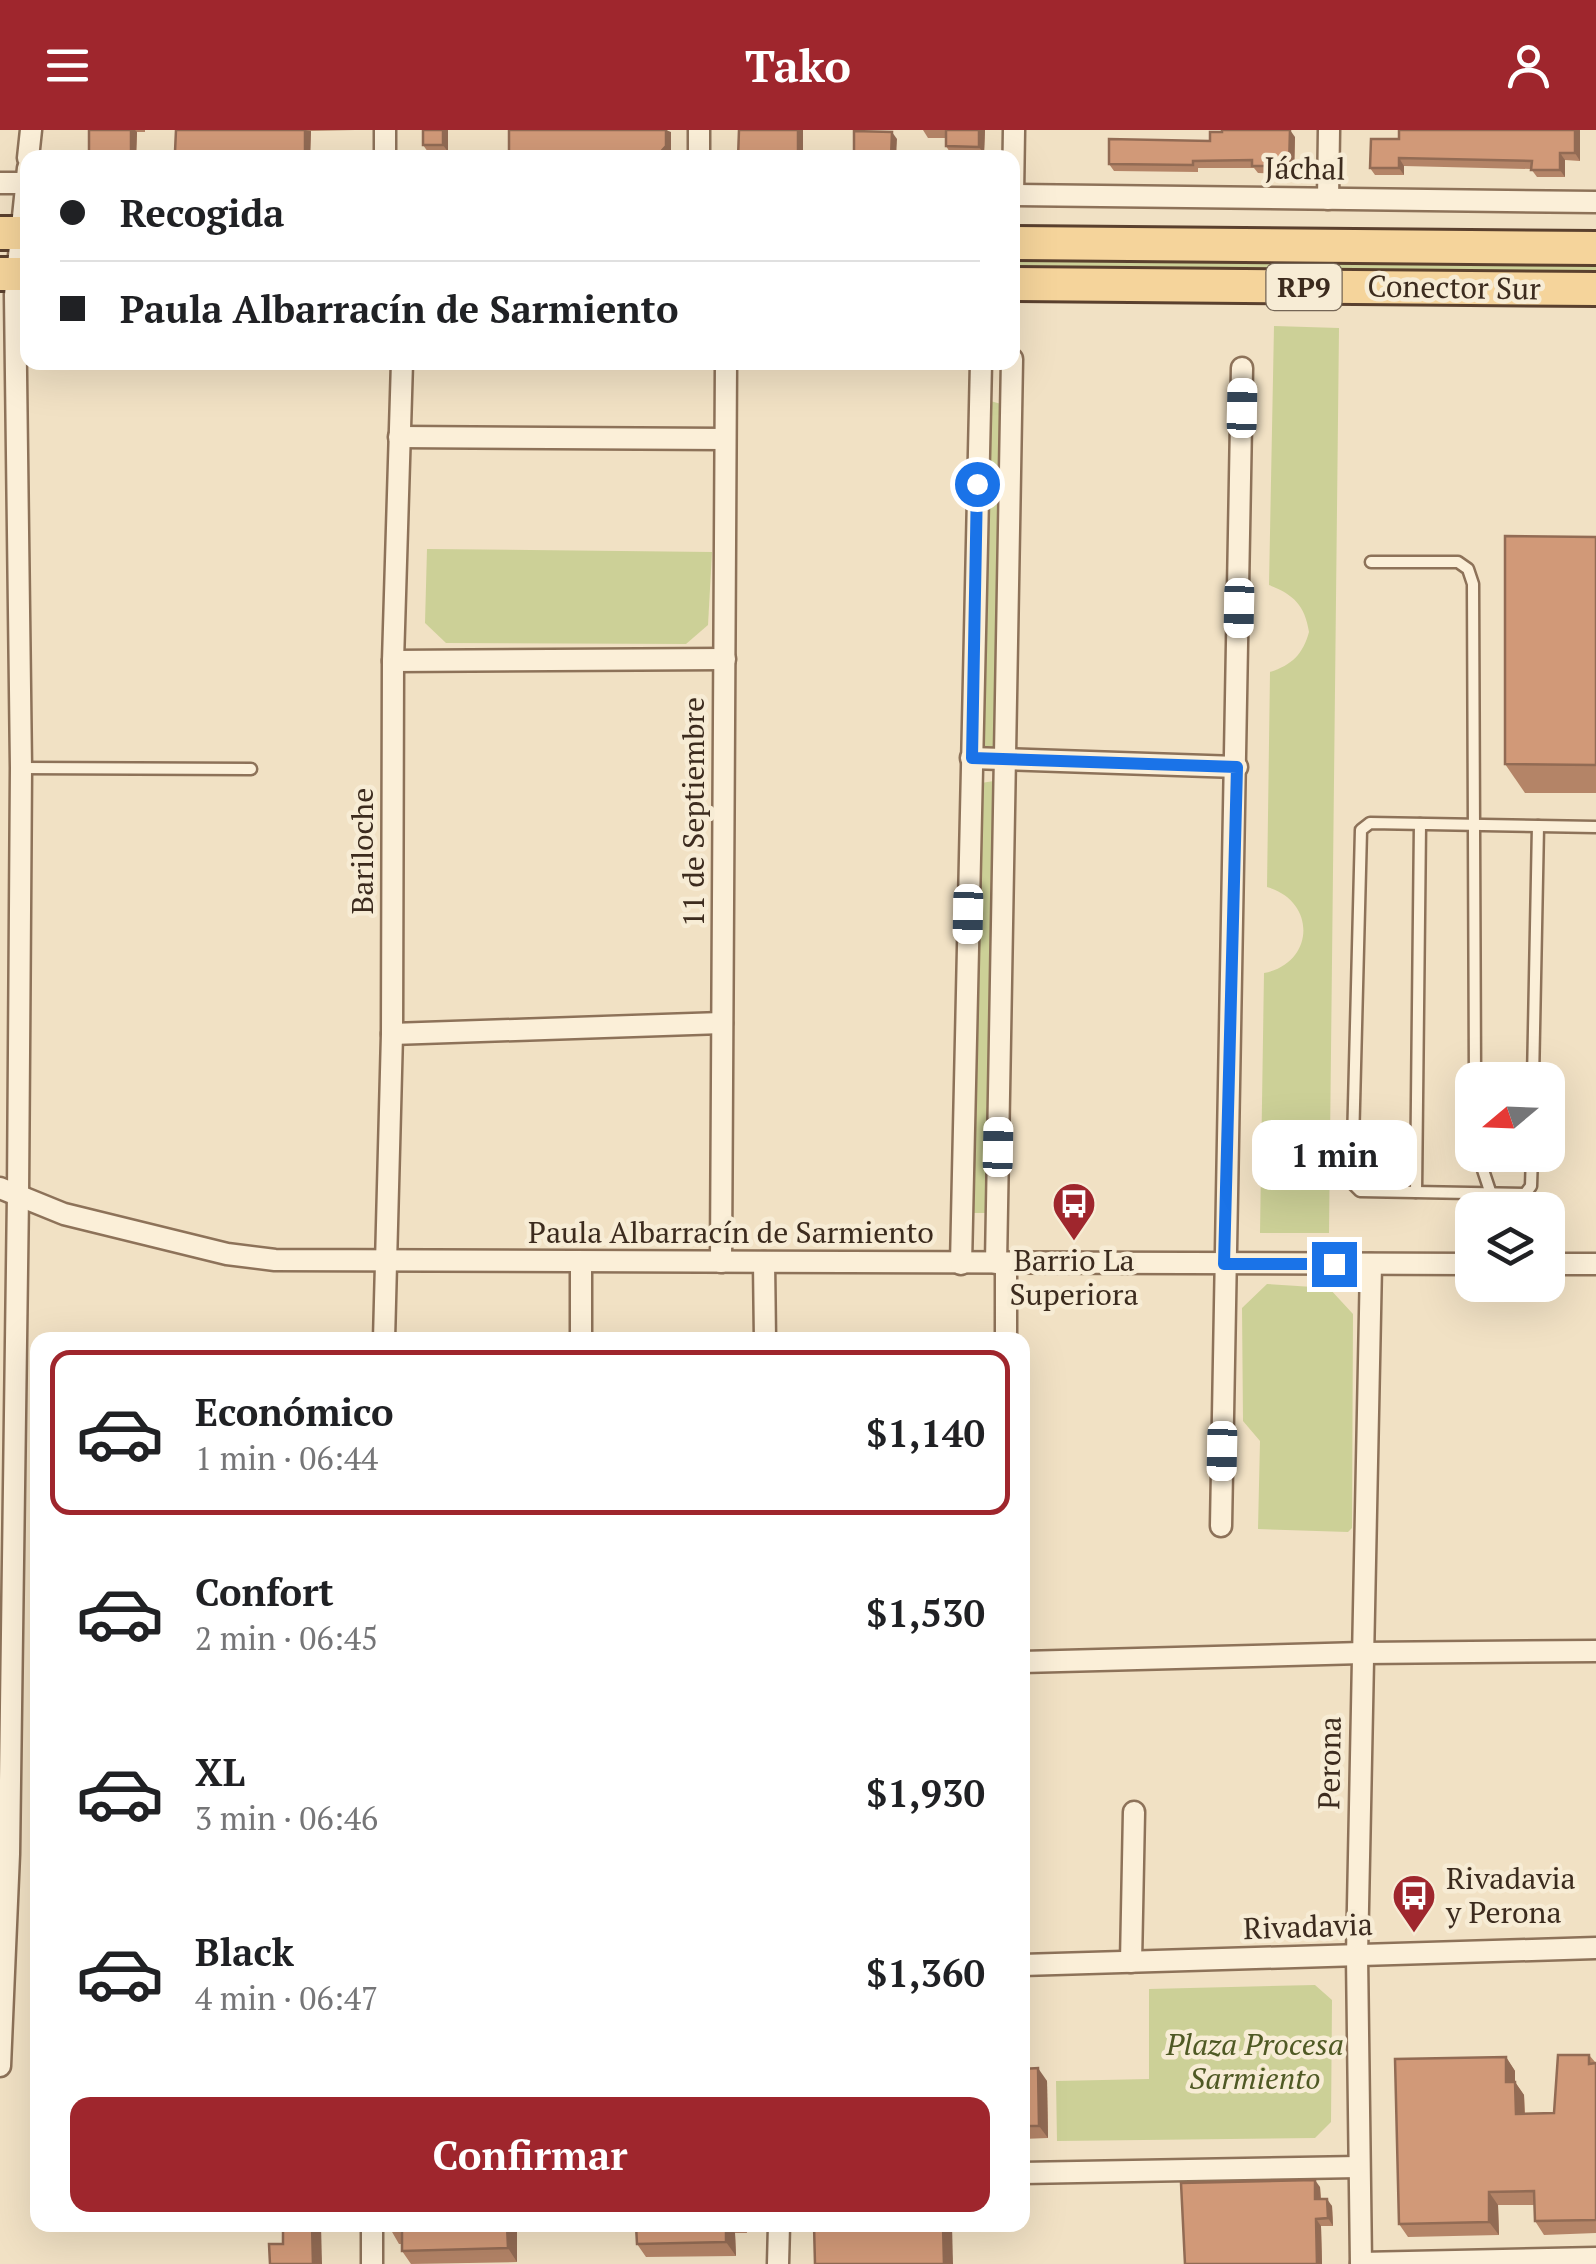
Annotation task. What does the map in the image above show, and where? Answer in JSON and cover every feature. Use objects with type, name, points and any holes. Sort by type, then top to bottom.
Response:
[{"type":"main road","name":"Conector Sur","points":[[1020,242],[1596,248]]},
{"type":"main road","name":"Conector Sur","points":[[1020,284],[1596,289]]},
{"type":"street","points":[[1328,199],[1329,130]]},
{"type":"street","name":"Jáchal","points":[[1020,195],[1596,202]]},
{"type":"street","points":[[0,2066],[9,1192],[21,768],[16,233]]},
{"type":"street","points":[[1221,1526],[1242,368]]},
{"type":"street","name":"Bariloche","points":[[384,1332],[392,1034],[393,660],[402,370]]},
{"type":"street","name":"11 de Septiembre","points":[[721,1262],[726,370]]},
{"type":"street","points":[[961,1264],[982,370]]},
{"type":"street","points":[[1005,1332],[1001,1264],[1012,370]]},
{"type":"street","points":[[399,437],[725,439]]},
{"type":"street","points":[[393,660],[725,660]]},
{"type":"street","points":[[972,758],[1237,767]]},
{"type":"street","points":[[392,1034],[722,1023]]},
{"type":"street","name":"Paula Albarracín de Sarmiento","points":[[9,1192],[64,1214],[227,1254],[275,1260],[1455,1264]]},
{"type":"street","points":[[581,1262],[581,1332]]},
{"type":"street","points":[[764,1262],[765,1332]]},
{"type":"street","name":"Perona","points":[[1360,2264],[1356,1956],[1371,1264]]},
{"type":"street","points":[[1565,1264],[1596,1264]]},
{"type":"street","points":[[1030,1662],[1362,1653],[1596,1652]]},
{"type":"street","points":[[1131,1962],[1134,1812]]},
{"type":"street","name":"Rivadavia","points":[[1030,1965],[1596,1948]]},
{"type":"street","points":[[1030,2174],[1359,2166]]},
{"type":"street","points":[[372,2232],[372,2264]]},
{"type":"street","points":[[778,2232],[778,2264]]},
{"type":"street","points":[[1360,2264],[1596,2258]]},
{"type":"lane","points":[[1372,562],[1458,562],[1468,568],[1473,584],[1475,1062]]},
{"type":"lane","points":[[21,768],[251,769]]},
{"type":"lane","points":[[1455,1193],[1360,1191],[1352,1184],[1361,830],[1370,823],[1596,827]]},
{"type":"lane","points":[[1416,1192],[1420,824]]},
{"type":"lane","points":[[1533,1062],[1538,826]]},
{"type":"green space","points":[[1020,259],[1596,265],[1596,273],[1020,267]]},
{"type":"green space","points":[[1274,326],[1339,328],[1329,1233],[1260,1233],[1264,973],[1293,957],[1303,932],[1295,905],[1267,887],[1270,672],[1296,658],[1309,632],[1296,602],[1269,585]]},
{"type":"green space","points":[[987,400],[1001,404],[996,749],[979,748]]},
{"type":"green space","points":[[427,549],[712,552],[708,625],[686,644],[446,643],[425,623]]},
{"type":"green space","points":[[994,781],[986,1213],[971,1213],[981,783]]},
{"type":"green space","points":[[1267,1284],[1329,1288],[1353,1314],[1352,1528],[1348,1532],[1258,1529],[1260,1441],[1243,1421],[1242,1308]]},
{"type":"green space","name":"Plaza Procesa Sarmiento","points":[[1315,1985],[1332,2000],[1331,2122],[1315,2138],[1057,2141],[1056,2081],[1149,2079],[1149,1989]]},
{"type":"building","points":[[89,130],[131,130],[131,150],[89,150]]},
{"type":"building","points":[[176,130],[305,130],[305,150],[175,150]]},
{"type":"building","points":[[423,130],[443,130],[443,145],[423,145]]},
{"type":"building","points":[[509,130],[666,130],[662,150],[509,150]]},
{"type":"building","points":[[739,130],[798,130],[798,150],[738,150]]},
{"type":"building","points":[[946,130],[979,130],[979,147],[946,146]]},
{"type":"building","points":[[1290,130],[1289,166],[1252,166],[1252,160],[1193,161],[1193,165],[1109,164],[1109,139],[1210,141],[1210,132]]},
{"type":"building","points":[[1399,130],[1575,130],[1575,153],[1560,153],[1560,170],[1531,170],[1532,161],[1399,158],[1399,168],[1370,168],[1371,139],[1399,139]]},
{"type":"building","points":[[854,131],[892,132],[891,150],[854,150]]},
{"type":"building","points":[[1505,536],[1596,537],[1596,765],[1505,764]]},
{"type":"building","points":[[1558,2055],[1589,2055],[1589,2064],[1596,2063],[1596,2220],[1535,2221],[1534,2191],[1489,2192],[1489,2222],[1399,2224],[1395,2059],[1506,2057],[1506,2082],[1515,2082],[1516,2114],[1554,2113]]},
{"type":"building","points":[[1030,2068],[1038,2068],[1039,2126],[1030,2126]]},
{"type":"building","points":[[1315,2180],[1315,2199],[1327,2199],[1328,2218],[1316,2219],[1317,2264],[1185,2264],[1181,2183]]},
{"type":"building","points":[[283,2232],[312,2232],[313,2264],[270,2264],[269,2244],[283,2244]]},
{"type":"building","points":[[402,2232],[507,2232],[508,2248],[402,2251]]},
{"type":"building","points":[[636,2232],[726,2232],[726,2242],[637,2244]]},
{"type":"building","points":[[814,2232],[943,2232],[944,2264],[815,2264]]},
{"type":"place","name":"Barrio La Superiora","points":[[1074,1242]]},
{"type":"place","name":"Rivadavia y Perona","points":[[1414,1934]]},
{"type":"route","points":[[977,484],[972,758],[1237,767],[1224,1264],[1334,1264]]}]
